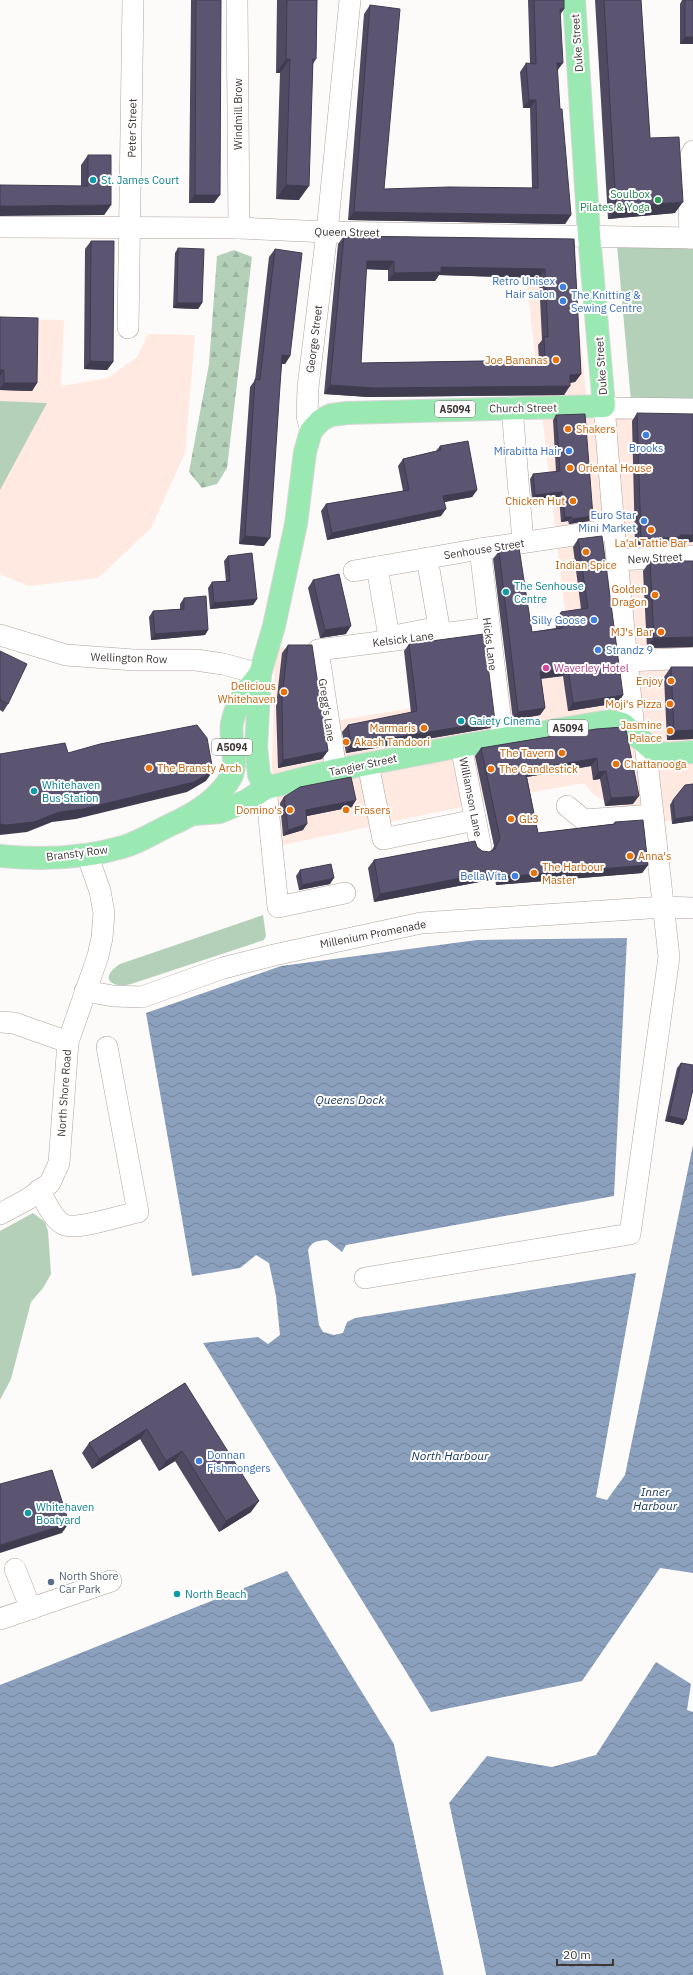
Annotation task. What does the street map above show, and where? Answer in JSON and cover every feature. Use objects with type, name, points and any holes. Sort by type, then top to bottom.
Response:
[{"type":"main road","name":"Duke Street","points":[[574,0],[589,235],[604,406]]},
{"type":"main road","name":"Church Street","points":[[311,431],[321,420],[331,415],[347,413],[512,407],[604,406]]},
{"type":"main road","name":"George Street","points":[[266,788],[259,775],[256,747],[260,674],[274,626],[294,531],[305,452],[311,431]]},
{"type":"main road","name":"George Street","points":[[232,776],[234,765],[232,724],[241,698],[260,674]]},
{"type":"main road","name":"A5094","points":[[461,746],[609,721],[623,724],[640,737],[654,751],[665,754],[693,752]]},
{"type":"main road","name":"Tangier Street","points":[[195,814],[220,812],[246,801],[266,788],[336,770],[461,746]]},
{"type":"main road","name":"A5094","points":[[195,814],[222,790],[232,776]]},
{"type":"main road","name":"Tangier Street","points":[[232,776],[244,783],[266,788]]},
{"type":"main road","name":"Bransty Row","points":[[0,856],[30,858],[87,854],[123,847],[195,814]]},
{"type":"street","name":"Peter Street","points":[[128,328],[134,0]]},
{"type":"street","name":"Windmill Brow","points":[[237,0],[239,228]]},
{"type":"street","name":"George Street","points":[[311,431],[307,416],[308,387],[327,232],[350,0]]},
{"type":"street","points":[[691,238],[688,163],[693,151]]},
{"type":"street","name":"Queen Street","points":[[0,227],[239,228],[327,232],[589,235],[607,237],[691,238]]},
{"type":"street","name":"Church Street","points":[[604,406],[616,408],[693,409]]},
{"type":"street","name":"Duke Street","points":[[365,1278],[630,1234],[669,957],[653,815],[627,661],[604,406]]},
{"type":"street","points":[[512,407],[523,542]]},
{"type":"street","name":"Senhouse Street","points":[[354,571],[523,542],[614,529]]},
{"type":"street","name":"Hicks Lane","points":[[480,549],[488,628],[503,740]]},
{"type":"street","name":"New Street","points":[[617,560],[693,556]]},
{"type":"street","points":[[377,567],[389,637],[439,628],[426,558]]},
{"type":"street","name":"Kelsick Lane","points":[[318,650],[488,628]]},
{"type":"street","name":"Wellington Row","points":[[0,635],[66,655],[134,660],[196,660],[223,664],[260,674]]},
{"type":"street","name":"Gregg's Lane","points":[[318,650],[336,770]]},
{"type":"street","points":[[627,661],[693,658]]},
{"type":"street","name":"Williamson Lane","points":[[461,746],[481,848]]},
{"type":"street","points":[[368,764],[383,839],[475,820]]},
{"type":"street","points":[[266,788],[278,907],[345,893]]},
{"type":"street","points":[[567,806],[584,820],[653,815]]},
{"type":"street","name":"North Shore Road","points":[[0,1214],[50,1183],[60,1163],[68,1042],[98,956],[102,938],[104,913],[100,891],[87,854]]},
{"type":"street","name":"Millenium Promenade","points":[[85,991],[113,996],[142,997],[222,968],[260,958],[421,923],[664,907],[693,908]]},
{"type":"street","points":[[0,1022],[14,1023],[68,1042]]},
{"type":"street","points":[[39,1190],[54,1216],[64,1225],[77,1226],[138,1212],[107,1047]]},
{"type":"street","points":[[15,1568],[31,1609]]},
{"type":"street","points":[[0,1619],[111,1581]]},
{"type":"shaded area","points":[[525,268],[573,270],[589,417],[693,418],[693,820],[640,822],[593,794],[584,783],[517,795],[279,846],[272,766],[275,648],[321,648],[333,721],[419,707],[415,685],[570,656]]},
{"type":"shaded area","points":[[0,319],[64,320],[61,386],[108,378],[137,357],[148,334],[195,335],[185,453],[151,528],[98,578],[29,586],[0,574]]},
{"type":"green space","points":[[617,245],[693,245],[693,401],[631,401]]},
{"type":"green space","points":[[234,250],[252,257],[227,468],[217,484],[202,488],[189,472],[209,364],[217,256]]},
{"type":"green space","points":[[0,401],[47,403],[0,490]]},
{"type":"green space","points":[[263,915],[266,936],[264,940],[131,984],[117,985],[110,981],[110,973],[120,964]]},
{"type":"green space","points":[[33,1213],[45,1222],[48,1231],[51,1274],[43,1288],[31,1302],[11,1379],[0,1400],[0,1231]]},
{"type":"water","points":[[627,938],[614,1196],[346,1245],[342,1252],[327,1240],[315,1242],[308,1250],[319,1325],[323,1332],[334,1335],[343,1333],[347,1322],[355,1318],[636,1273],[596,1497],[607,1500],[625,1475],[693,1145],[693,1573],[660,1568],[582,1681],[431,1712],[203,1343],[258,1337],[268,1344],[280,1335],[276,1296],[269,1263],[256,1255],[240,1268],[192,1276],[146,1013],[281,966],[477,940]]},
{"type":"water","points":[[287,1571],[394,1744],[444,1975],[0,1975],[0,1685]]},
{"type":"water","points":[[656,1662],[691,1684],[687,1710],[693,1712],[693,1975],[486,1975],[449,1803],[487,1756],[552,1767],[596,1755]]},
{"type":"pier","points":[[394,1744],[397,1747],[446,1975],[444,1975]]},
{"type":"pier","points":[[447,1801],[449,1803],[486,1975],[484,1975]]},
{"type":"building","points":[[196,0],[221,0],[220,195],[195,195]]},
{"type":"building","points":[[287,0],[317,0],[316,59],[313,59],[309,186],[286,185],[290,59],[286,59]]},
{"type":"building","points":[[534,0],[564,0],[564,9],[560,9],[563,63],[557,63],[560,109],[562,109],[571,215],[354,212],[370,5],[400,9],[384,189],[449,187],[538,188],[536,100],[529,100],[526,63],[536,64]]},
{"type":"building","points":[[604,0],[641,0],[650,138],[679,137],[683,202],[616,207]]},
{"type":"building","points":[[685,0],[693,0],[693,37],[685,37]]},
{"type":"building","points":[[88,155],[111,155],[111,205],[0,206],[0,185],[88,186]]},
{"type":"building","points":[[344,236],[574,239],[581,374],[570,375],[570,386],[375,388],[330,385]],"holes":[[[367,261],[394,261],[394,273],[441,272],[441,267],[545,269],[548,337],[544,337],[545,360],[361,363]]]},
{"type":"building","points":[[91,241],[114,241],[113,362],[90,361]]},
{"type":"building","points":[[178,248],[204,249],[202,303],[177,303]]},
{"type":"building","points":[[275,249],[302,253],[290,356],[282,355],[270,538],[245,536],[255,379],[260,380]]},
{"type":"building","points":[[0,317],[38,318],[37,383],[4,383],[4,370],[0,370]]},
{"type":"building","points":[[637,413],[693,414],[693,535],[647,539],[647,537],[641,537]]},
{"type":"building","points":[[585,414],[593,516],[572,519],[572,517],[565,517],[562,492],[535,495],[533,474],[560,471],[556,415]]},
{"type":"building","points":[[468,441],[477,490],[443,496],[446,509],[332,533],[326,504],[409,490],[403,459],[441,450],[440,446]]},
{"type":"building","points":[[602,536],[623,695],[573,703],[568,668],[540,672],[545,708],[518,712],[499,551],[519,548],[532,632],[563,628],[561,612],[588,608],[578,539]]},
{"type":"building","points":[[252,553],[257,599],[214,603],[212,582],[230,581],[228,556]]},
{"type":"building","points":[[682,559],[682,561],[693,561],[693,637],[654,638],[650,561]]},
{"type":"building","points":[[339,574],[351,626],[325,630],[313,580]]},
{"type":"building","points":[[206,596],[208,630],[155,634],[153,611],[184,609],[184,598]]},
{"type":"building","points":[[484,634],[495,721],[351,745],[348,725],[417,711],[409,644]]},
{"type":"building","points":[[288,645],[312,645],[328,751],[283,760],[282,698]]},
{"type":"building","points":[[0,651],[27,664],[8,704],[0,700]]},
{"type":"building","points":[[671,667],[693,667],[693,730],[674,731]]},
{"type":"building","points":[[197,725],[207,738],[213,771],[194,782],[83,809],[59,812],[34,822],[6,825],[0,824],[0,754],[65,743],[68,753],[100,744]]},
{"type":"building","points":[[623,727],[626,730],[639,796],[611,798],[606,771],[598,772],[597,758],[525,770],[538,833],[615,824],[615,822],[643,820],[648,865],[502,877],[501,870],[380,894],[374,860],[475,841],[477,847],[482,851],[489,852],[495,849],[500,838],[481,748],[596,729]]},
{"type":"building","points":[[351,777],[356,800],[306,810],[307,824],[288,830],[284,797],[300,787]]},
{"type":"building","points":[[693,784],[693,816],[675,819],[673,800],[685,785]]},
{"type":"building","points":[[331,864],[334,878],[302,885],[300,870]]},
{"type":"building","points":[[681,1063],[693,1065],[693,1089],[686,1120],[669,1116]]},
{"type":"building","points":[[185,1383],[259,1501],[226,1521],[182,1451],[166,1461],[147,1429],[99,1459],[89,1443]]},
{"type":"building","name":"Whitehaven Boatyard","points":[[52,1470],[69,1523],[0,1545],[0,1484]]},
{"type":"place","name":"St. James Court","points":[[93,180]]},
{"type":"place","name":"Soulbox Pilates & Yoga","points":[[658,200]]},
{"type":"place","name":"Retro Unisex Hair salon","points":[[563,287]]},
{"type":"place","name":"The Knitting & Sewing Centre","points":[[563,301]]},
{"type":"place","name":"Joe Bananas","points":[[556,360]]},
{"type":"place","name":"Shakers","points":[[568,429]]},
{"type":"place","name":"Brooks","points":[[646,435]]},
{"type":"place","name":"Mirabitta Hair","points":[[569,451]]},
{"type":"place","name":"Oriental House","points":[[570,468]]},
{"type":"place","name":"Chicken Hut","points":[[573,501]]},
{"type":"place","name":"Euro Star Mini Market","points":[[644,521]]},
{"type":"place","name":"La'al Tattie Bar","points":[[651,530]]},
{"type":"place","name":"Indian Spice","points":[[586,552]]},
{"type":"place","name":"The Senhouse Centre","points":[[506,592]]},
{"type":"place","name":"Golden Dragon","points":[[655,595]]},
{"type":"place","name":"Silly Goose","points":[[594,620]]},
{"type":"place","name":"MJ's Bar","points":[[661,632]]},
{"type":"place","name":"Strandz 9","points":[[598,650]]},
{"type":"place","name":"Waverley Hotel","points":[[546,668]]},
{"type":"place","name":"Enjoy","points":[[671,681]]},
{"type":"place","name":"Delicious Whitehaven","points":[[284,692]]},
{"type":"place","name":"Moji's Pizza","points":[[670,704]]},
{"type":"place","name":"Gaiety Cinema","points":[[461,721]]},
{"type":"place","name":"Marmaris","points":[[424,728]]},
{"type":"place","name":"Jasmine Palace","points":[[670,731]]},
{"type":"place","name":"Akash Tandoori","points":[[346,742]]},
{"type":"place","name":"The Tavern","points":[[562,753]]},
{"type":"place","name":"Chattanooga","points":[[616,764]]},
{"type":"place","name":"The Bransty Arch","points":[[149,768]]},
{"type":"place","name":"The Candlestick","points":[[491,769]]},
{"type":"place","name":"Whitehaven Bus Station","points":[[34,791]]},
{"type":"place","name":"Domino's","points":[[290,810]]},
{"type":"place","name":"Frasers","points":[[346,810]]},
{"type":"place","name":"GL3","points":[[511,819]]},
{"type":"place","name":"Anna's","points":[[630,856]]},
{"type":"place","name":"The Harbour Master","points":[[534,873]]},
{"type":"place","name":"Bella Vita","points":[[515,876]]},
{"type":"place","name":"Donnan Fishmongers","points":[[199,1461]]},
{"type":"place","name":"Whitehaven Boatyard","points":[[28,1513]]},
{"type":"place","name":"North Shore Car Park","points":[[51,1582]]},
{"type":"place","name":"North Beach","points":[[177,1594]]},
{"type":"water label","name":"Queens Dock","points":[[350,1100]]},
{"type":"water label","name":"North Harbour","points":[[450,1456]]},
{"type":"water label","name":"Inner Harbour","points":[[655,1499]]}]
